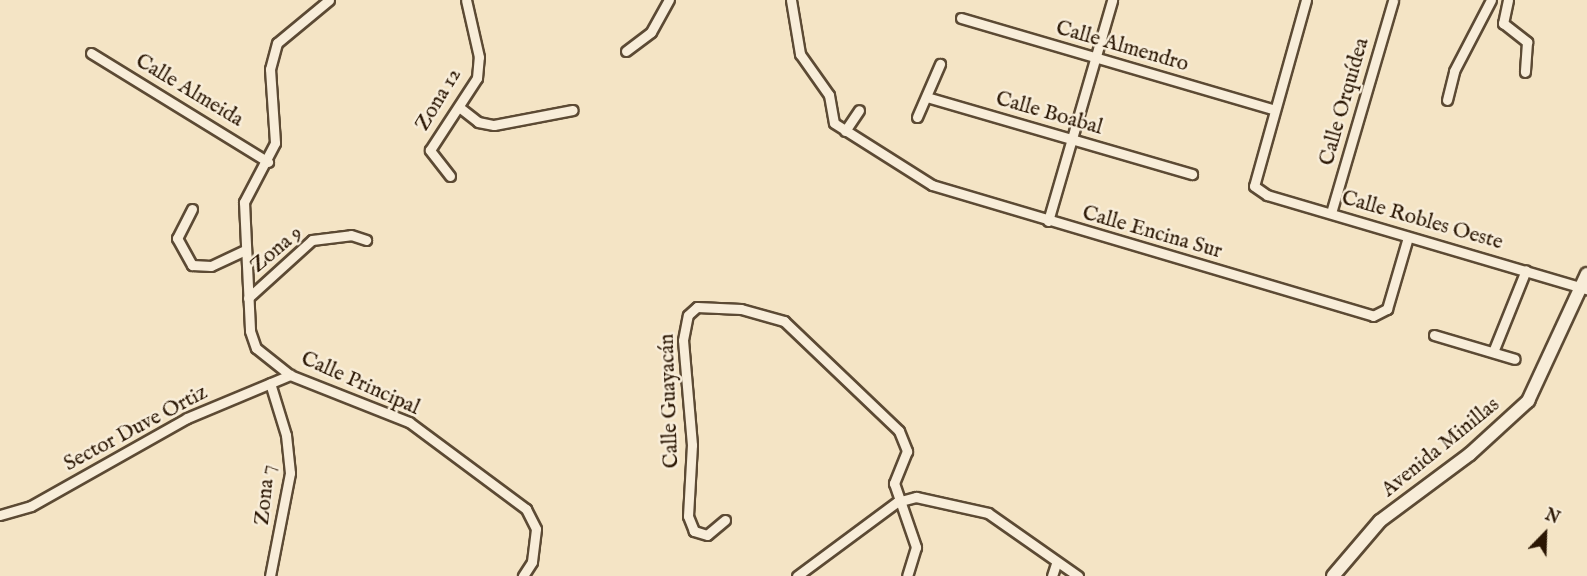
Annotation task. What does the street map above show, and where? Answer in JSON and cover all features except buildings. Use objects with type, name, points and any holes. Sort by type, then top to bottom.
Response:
[{"type":"street","name":"Calle Principal","points":[[329,0],[277,43],[270,69],[275,143],[268,162],[244,202],[248,298],[256,348],[290,375],[409,422],[526,509],[536,528],[532,562],[523,576]]},
{"type":"street","name":"Zona 12","points":[[450,177],[430,150],[477,78],[479,57],[466,0]]},
{"type":"street","points":[[626,51],[651,32],[669,0]]},
{"type":"street","points":[[791,0],[800,54],[829,95],[834,123],[845,131],[859,110]]},
{"type":"street","points":[[1048,221],[1112,0]]},
{"type":"street","points":[[1273,109],[1306,0]]},
{"type":"street","name":"Calle Orquídea","points":[[1331,213],[1394,0]]},
{"type":"street","points":[[1447,100],[1454,71],[1491,0]]},
{"type":"street","points":[[1508,0],[1503,23],[1527,42],[1525,72]]},
{"type":"street","name":"Calle Almendro","points":[[961,18],[1273,109]]},
{"type":"street","name":"Calle Almeida","points":[[91,53],[268,162]]},
{"type":"street","points":[[917,117],[930,98],[940,64]]},
{"type":"street","name":"Calle Boabal","points":[[930,98],[1192,174]]},
{"type":"street","points":[[459,107],[478,122],[494,125],[573,110]]},
{"type":"street","name":"Calle Robles Oeste","points":[[1273,109],[1254,186],[1267,195],[1584,288]]},
{"type":"street","name":"Calle Encina Sur","points":[[845,131],[932,185],[1373,316],[1387,309],[1408,237]]},
{"type":"street","points":[[192,209],[177,238],[192,265],[211,266],[246,250]]},
{"type":"street","name":"Zona 9","points":[[248,298],[312,240],[351,235],[366,240]]},
{"type":"street","points":[[1493,352],[1526,270]]},
{"type":"street","name":"Avenida Minillas","points":[[1333,576],[1380,521],[1470,454],[1528,401],[1584,288],[1587,274]]},
{"type":"street","name":"Calle Guayacán","points":[[725,520],[707,535],[694,531],[688,516],[692,445],[683,340],[688,315],[697,307],[741,309],[784,321],[899,431],[907,451],[894,483],[897,502]]},
{"type":"street","points":[[1434,335],[1515,359]]},
{"type":"street","name":"Sector Duve Ortiz","points":[[0,515],[31,506],[187,418],[290,375]]},
{"type":"street","name":"Zona 7","points":[[270,383],[286,435],[290,473],[270,576]]},
{"type":"street","points":[[797,576],[897,502],[916,497],[948,500],[988,513],[1056,564],[1078,576]]},
{"type":"street","points":[[897,502],[916,547],[907,576]]},
{"type":"street","points":[[1052,576],[1056,564]]}]
